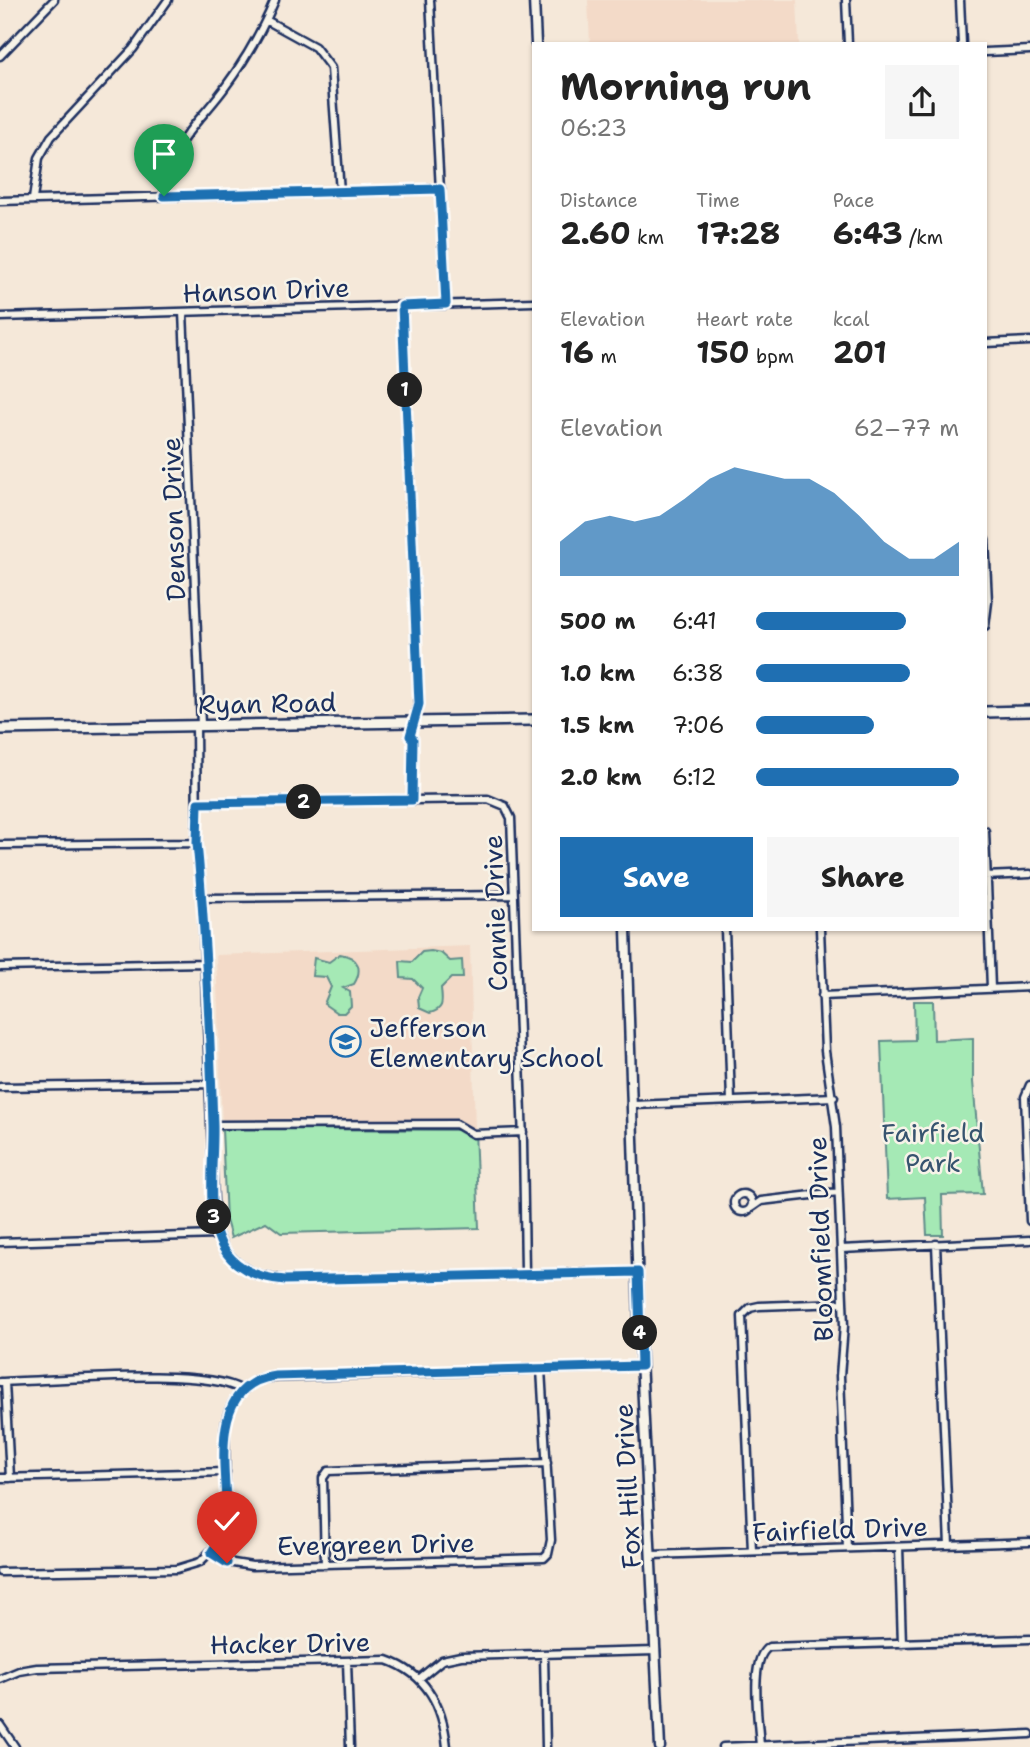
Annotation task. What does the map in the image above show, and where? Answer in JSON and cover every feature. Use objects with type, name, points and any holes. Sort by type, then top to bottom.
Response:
[{"type":"main road","points":[[987,712],[1030,710]]},
{"type":"main road","name":"Ryan Road","points":[[0,729],[532,720]]},
{"type":"street","points":[[0,56],[54,0]]},
{"type":"street","points":[[33,199],[39,158],[51,137],[133,49],[168,0]]},
{"type":"street","points":[[164,196],[167,170],[177,145],[223,90],[266,20],[275,0]]},
{"type":"street","points":[[430,0],[446,304]]},
{"type":"street","points":[[534,0],[536,42]]},
{"type":"street","points":[[846,0],[848,42]]},
{"type":"street","points":[[960,0],[962,42]]},
{"type":"street","points":[[266,20],[315,47],[331,68],[340,192]]},
{"type":"street","points":[[987,52],[1030,50]]},
{"type":"street","points":[[0,201],[440,189]]},
{"type":"street","name":"Hanson Drive","points":[[0,317],[532,302]]},
{"type":"street","points":[[198,803],[412,800],[413,739],[410,736],[419,704],[402,306]]},
{"type":"street","name":"Denson Drive","points":[[183,312],[198,725],[197,843],[202,898],[213,1125],[214,1217],[217,1235]]},
{"type":"street","points":[[987,342],[1030,341]]},
{"type":"street","points":[[987,583],[987,611]]},
{"type":"street","name":"Connie Drive","points":[[412,800],[488,799],[505,806],[511,818],[523,1132],[525,1272]]},
{"type":"street","points":[[0,845],[197,843]]},
{"type":"street","points":[[987,876],[1030,874]]},
{"type":"street","points":[[202,898],[514,895]]},
{"type":"street","points":[[987,895],[992,988]]},
{"type":"street","name":"Fox Hill Drive","points":[[626,931],[641,1366],[660,1747]]},
{"type":"street","points":[[725,931],[731,1101]]},
{"type":"street","name":"Bloomfield Drive","points":[[820,931],[825,1051],[834,1097],[841,1248],[844,1338],[840,1376],[847,1548]]},
{"type":"street","points":[[0,967],[205,963]]},
{"type":"street","points":[[822,996],[1030,987]]},
{"type":"street","points":[[0,1087],[211,1084]]},
{"type":"street","points":[[1028,1087],[1030,1221]]},
{"type":"street","points":[[633,1105],[834,1097]]},
{"type":"street","points":[[213,1125],[456,1124],[473,1134],[523,1132]]},
{"type":"street","points":[[761,1201],[740,1212],[734,1206],[738,1195],[761,1201],[838,1192]]},
{"type":"street","points":[[750,1197],[751,1208]]},
{"type":"street","points":[[0,1242],[217,1235],[225,1251],[237,1264],[270,1279],[525,1272],[638,1272]]},
{"type":"street","points":[[841,1248],[1030,1240]]},
{"type":"street","points":[[936,1244],[949,1545]]},
{"type":"street","points":[[752,1551],[741,1322],[745,1312],[760,1306],[843,1303]]},
{"type":"street","points":[[0,1572],[177,1569],[200,1562],[211,1553],[226,1523],[226,1420],[231,1405],[242,1390],[256,1381],[275,1376],[641,1366]]},
{"type":"street","points":[[325,1564],[323,1478],[328,1471],[547,1464],[541,1369]]},
{"type":"street","points":[[10,1478],[3,1382],[206,1378],[225,1381],[242,1390]]},
{"type":"street","name":"Evergreen Drive","points":[[211,1553],[219,1560],[240,1565],[538,1559],[548,1554],[551,1540],[547,1464]]},
{"type":"street","points":[[0,1478],[226,1472]]},
{"type":"street","name":"Fairfield Drive","points":[[652,1555],[1030,1542]]},
{"type":"street","points":[[899,1547],[902,1644]]},
{"type":"street","points":[[760,1745],[757,1665],[761,1652],[773,1646],[1030,1639]]},
{"type":"street","points":[[447,1747],[441,1713],[420,1678],[442,1660],[461,1656],[656,1651]]},
{"type":"street","points":[[544,1655],[546,1747]]},
{"type":"street","name":"Hacker Drive","points":[[0,1679],[19,1671],[37,1668],[387,1660],[420,1678]]},
{"type":"street","points":[[348,1661],[350,1747]]},
{"type":"street","points":[[0,1726],[15,1747]]},
{"type":"street","points":[[723,1747],[1030,1734]]},
{"type":"shaded area","points":[[588,0],[797,0],[799,42],[590,42]]},
{"type":"shaded area","name":"Jefferson Elementary School","points":[[470,946],[475,1130],[222,1129],[216,955]]},
{"type":"green space","points":[[422,952],[441,953],[450,961],[462,960],[463,978],[451,978],[441,988],[440,1007],[430,1013],[419,1008],[418,997],[422,988],[413,979],[401,978],[400,961],[412,962]]},
{"type":"green space","points":[[340,954],[355,961],[359,969],[354,984],[343,988],[350,992],[351,1006],[344,1013],[337,1013],[324,1004],[331,987],[326,977],[312,976],[314,958],[329,962]]},
{"type":"green space","name":"Fairfield Park","points":[[914,1001],[933,1001],[934,1040],[973,1038],[973,1082],[983,1194],[942,1195],[943,1235],[927,1235],[925,1197],[887,1199],[881,1041],[915,1040]]},
{"type":"green space","points":[[222,1129],[475,1130],[479,1228],[281,1233],[266,1222],[231,1238],[226,1220]]},
{"type":"place","name":"Jefferson Elementary School","points":[[346,1042]]},
{"type":"route","points":[[164,196],[440,189],[446,304],[402,306],[419,704],[410,736],[413,739],[412,800],[198,803],[197,843],[202,898],[213,1125],[214,1217],[217,1235],[225,1251],[237,1264],[270,1279],[525,1272],[638,1272],[641,1366],[275,1376],[251,1383],[236,1397],[226,1420],[227,1519],[219,1543],[211,1553],[227,1563]]}]
